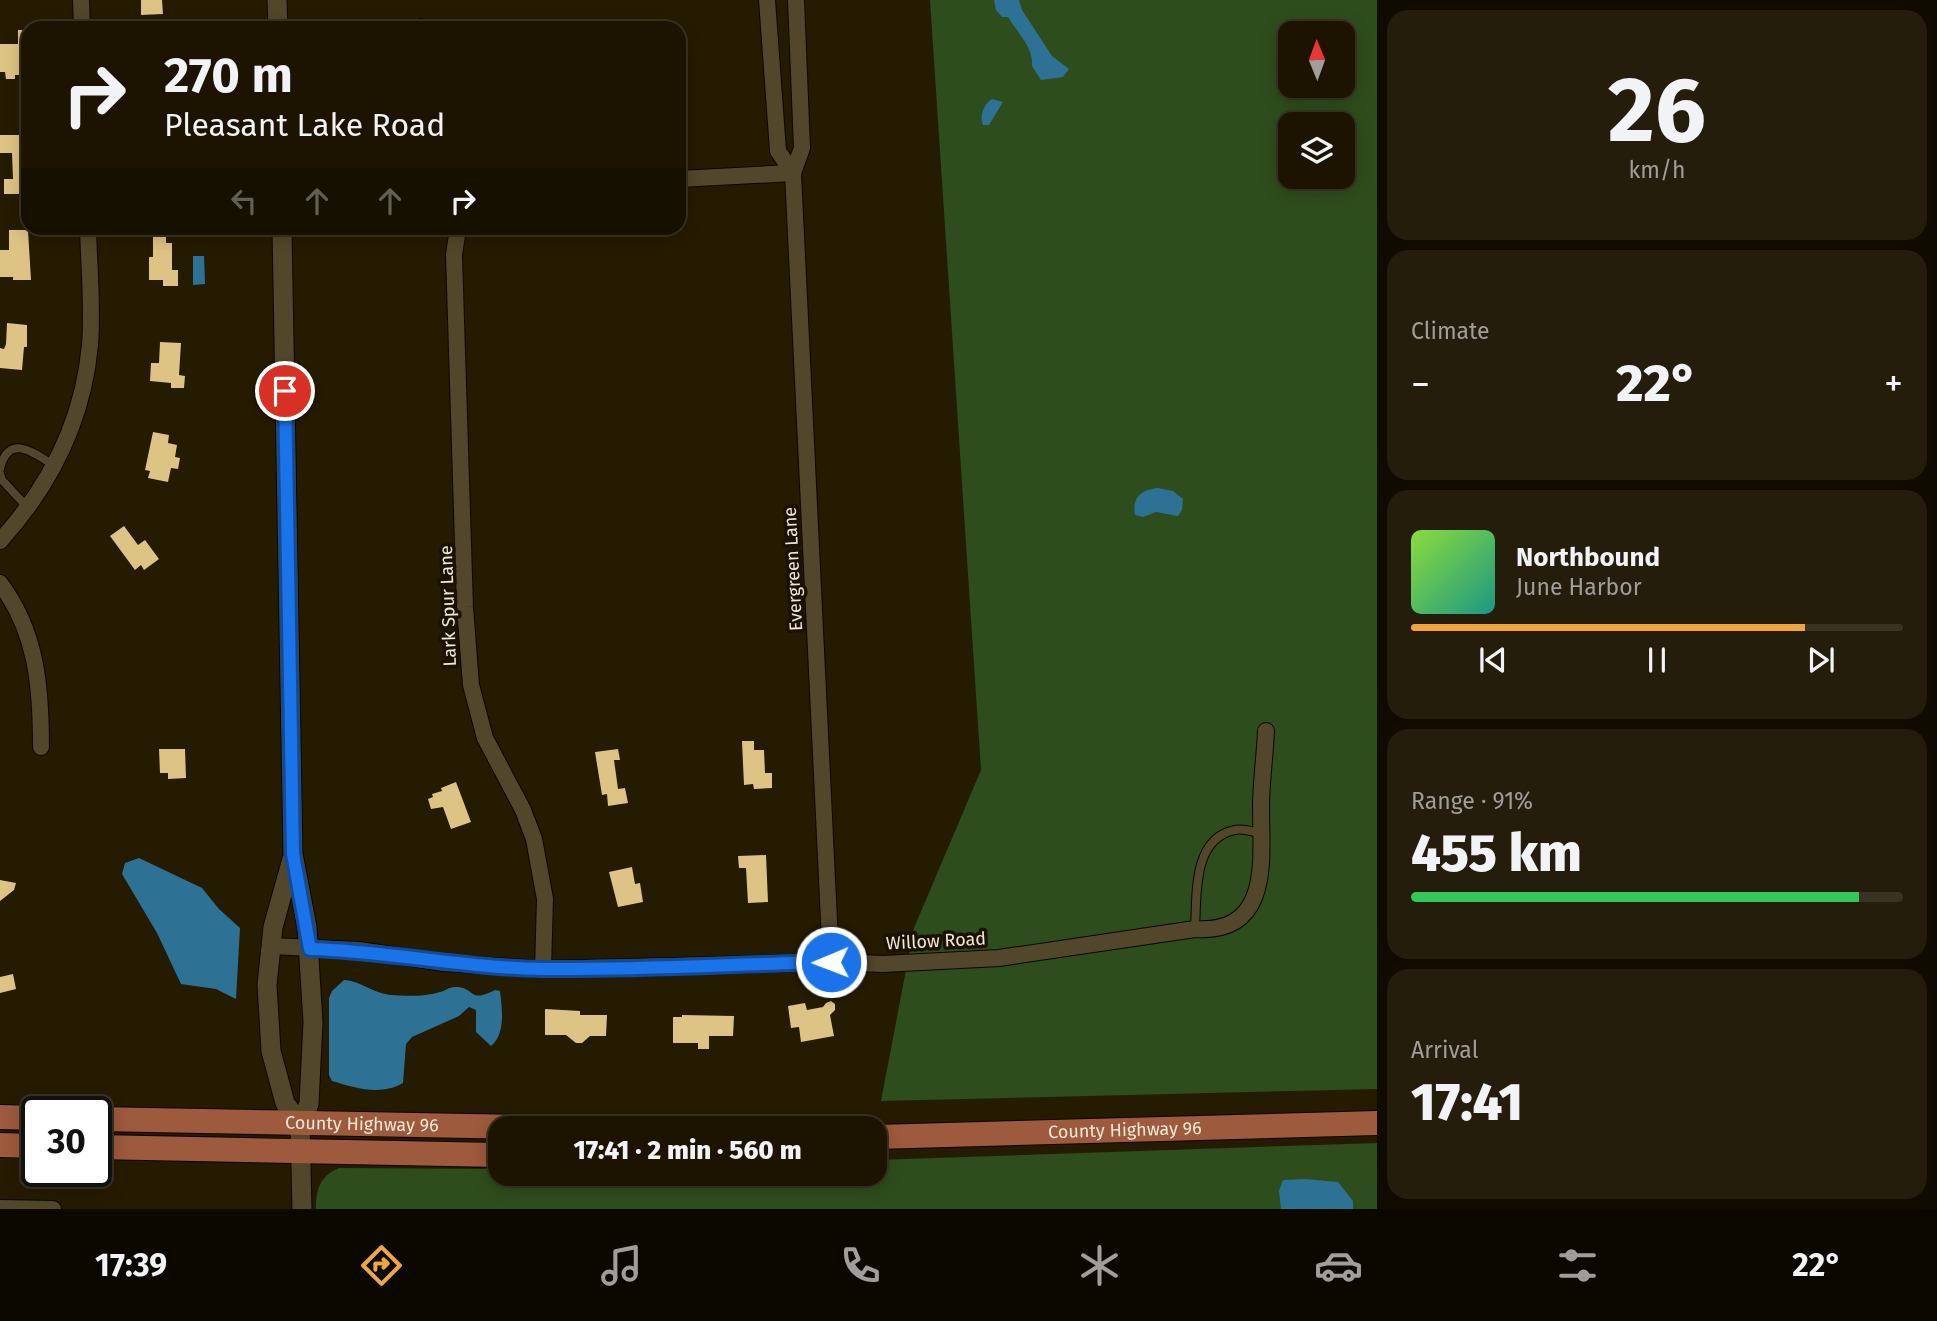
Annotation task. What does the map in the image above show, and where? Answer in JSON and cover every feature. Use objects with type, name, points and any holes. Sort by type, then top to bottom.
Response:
[{"type":"main road","points":[[0,1117],[21,1118]]},
{"type":"main road","name":"County Highway 96","points":[[112,1119],[488,1127]]},
{"type":"main road","name":"County Highway 96","points":[[887,1137],[1377,1122]]},
{"type":"main road","points":[[0,1145],[21,1146]]},
{"type":"main road","name":"County Highway 96","points":[[112,1147],[488,1155]]},
{"type":"street","points":[[81,0],[82,21]]},
{"type":"street","points":[[277,0],[278,21]]},
{"type":"street","name":"Evergreen Lane","points":[[767,0],[778,151],[793,173]]},
{"type":"street","name":"Evergreen Lane","points":[[796,0],[802,148],[793,173],[831,962]]},
{"type":"street","points":[[686,179],[793,173]]},
{"type":"street","points":[[0,541],[28,508],[55,466],[78,410],[86,377],[90,325],[88,235]]},
{"type":"street","points":[[282,235],[293,854],[310,949],[313,1050],[309,1104],[300,1124],[302,1209]]},
{"type":"street","name":"Lark Spur Lane","points":[[457,235],[454,255],[465,607],[471,685],[485,738],[523,810],[534,839],[545,899],[543,969]]},
{"type":"street","points":[[0,583],[18,612],[36,660],[40,684],[41,747]]},
{"type":"street","name":"Willow Road","points":[[270,947],[359,950],[444,963],[543,969],[831,962],[883,964],[953,962],[1012,956],[1195,929],[1218,928],[1244,915],[1251,906],[1258,887],[1266,731]]},
{"type":"street","points":[[293,854],[273,928],[267,985],[271,1052],[285,1103],[300,1124]]},
{"type":"street","points":[[0,1208],[53,1209]]},
{"type":"lane","points":[[28,508],[2,480],[2,460],[9,451],[16,448],[27,450],[55,466]]},
{"type":"lane","points":[[1195,929],[1200,867],[1205,851],[1218,837],[1236,829],[1262,834]]},
{"type":"green space","points":[[930,0],[1377,0],[1377,1089],[881,1101],[914,928],[981,770]]},
{"type":"green space","points":[[1377,1143],[1377,1209],[316,1209],[320,1184],[327,1175],[339,1168],[488,1169],[488,1186],[887,1186],[887,1160]]},
{"type":"water","points":[[994,0],[1019,0],[1022,10],[1052,56],[1069,69],[1063,77],[1041,80],[1032,66],[1024,40],[1008,17],[1002,17],[996,10]]},
{"type":"water","points":[[992,99],[1003,102],[989,125],[983,125],[983,110]]},
{"type":"water","points":[[193,256],[204,256],[205,284],[193,285]]},
{"type":"water","points":[[1158,488],[1173,491],[1183,499],[1182,510],[1178,516],[1156,512],[1143,517],[1135,515],[1135,503],[1139,495]]},
{"type":"water","points":[[139,858],[202,888],[219,909],[240,928],[236,999],[216,989],[181,984],[157,933],[122,874],[125,863]]},
{"type":"water","points":[[344,980],[390,995],[428,995],[455,987],[476,995],[500,991],[502,1020],[499,1035],[491,1046],[476,1032],[476,1010],[469,1007],[459,1016],[412,1037],[406,1044],[403,1083],[377,1090],[332,1081],[329,1075],[329,998],[332,991]]},
{"type":"water","points":[[1283,1180],[1338,1182],[1353,1201],[1353,1209],[1281,1209],[1279,1191]]},
{"type":"building","points":[[141,0],[162,0],[163,14],[141,15]]},
{"type":"building","points":[[18,30],[21,30],[21,75],[15,75],[15,79],[6,79],[5,72],[0,72],[0,44],[18,44]]},
{"type":"building","points":[[0,135],[21,135],[21,194],[4,194],[4,179],[13,179],[12,153],[0,153]]},
{"type":"building","points":[[9,230],[21,230],[21,235],[28,235],[31,280],[0,277],[0,250],[9,250]]},
{"type":"building","points":[[153,235],[166,235],[166,243],[172,243],[172,270],[178,270],[178,286],[163,286],[163,280],[149,280],[149,257],[153,257]]},
{"type":"building","points":[[7,323],[27,325],[27,347],[24,347],[22,370],[0,368],[0,348],[4,349],[6,344]]},
{"type":"building","points":[[160,342],[181,343],[179,375],[185,376],[184,388],[171,388],[171,383],[150,381],[151,363],[159,363]]},
{"type":"building","points":[[153,432],[169,435],[168,443],[177,445],[175,457],[180,458],[178,469],[171,468],[168,482],[148,478],[150,471],[145,470]]},
{"type":"building","points":[[124,526],[138,545],[145,540],[159,559],[144,570],[141,565],[135,570],[110,536]]},
{"type":"building","points":[[742,741],[754,741],[754,750],[764,750],[765,773],[772,773],[772,788],[754,789],[753,784],[744,785]]},
{"type":"building","points":[[159,749],[185,749],[186,778],[168,779],[168,773],[160,773]]},
{"type":"building","points":[[618,749],[620,760],[614,760],[618,789],[625,788],[628,803],[608,806],[607,794],[602,795],[595,752]]},
{"type":"building","points":[[456,782],[471,822],[451,829],[443,807],[431,809],[428,799],[433,797],[432,794],[442,791],[441,788]]},
{"type":"building","points":[[766,855],[768,902],[748,903],[746,868],[739,868],[738,856]]},
{"type":"building","points":[[632,867],[635,884],[640,883],[643,902],[618,907],[609,872]]},
{"type":"building","points":[[0,880],[16,883],[14,890],[0,901]]},
{"type":"building","points":[[13,974],[16,989],[0,993],[0,977]]},
{"type":"building","points":[[831,1001],[835,1004],[835,1010],[830,1015],[834,1036],[801,1042],[799,1027],[791,1028],[788,1006],[805,1003],[807,1010],[823,1007]]},
{"type":"building","points":[[545,1009],[580,1011],[580,1015],[607,1015],[606,1036],[590,1036],[582,1043],[576,1043],[566,1035],[545,1035]]},
{"type":"building","points":[[734,1016],[733,1036],[709,1036],[709,1049],[698,1049],[698,1043],[673,1043],[673,1017]]},
{"type":"route","points":[[285,391],[293,854],[310,949],[359,950],[444,963],[543,969],[831,962]]}]
